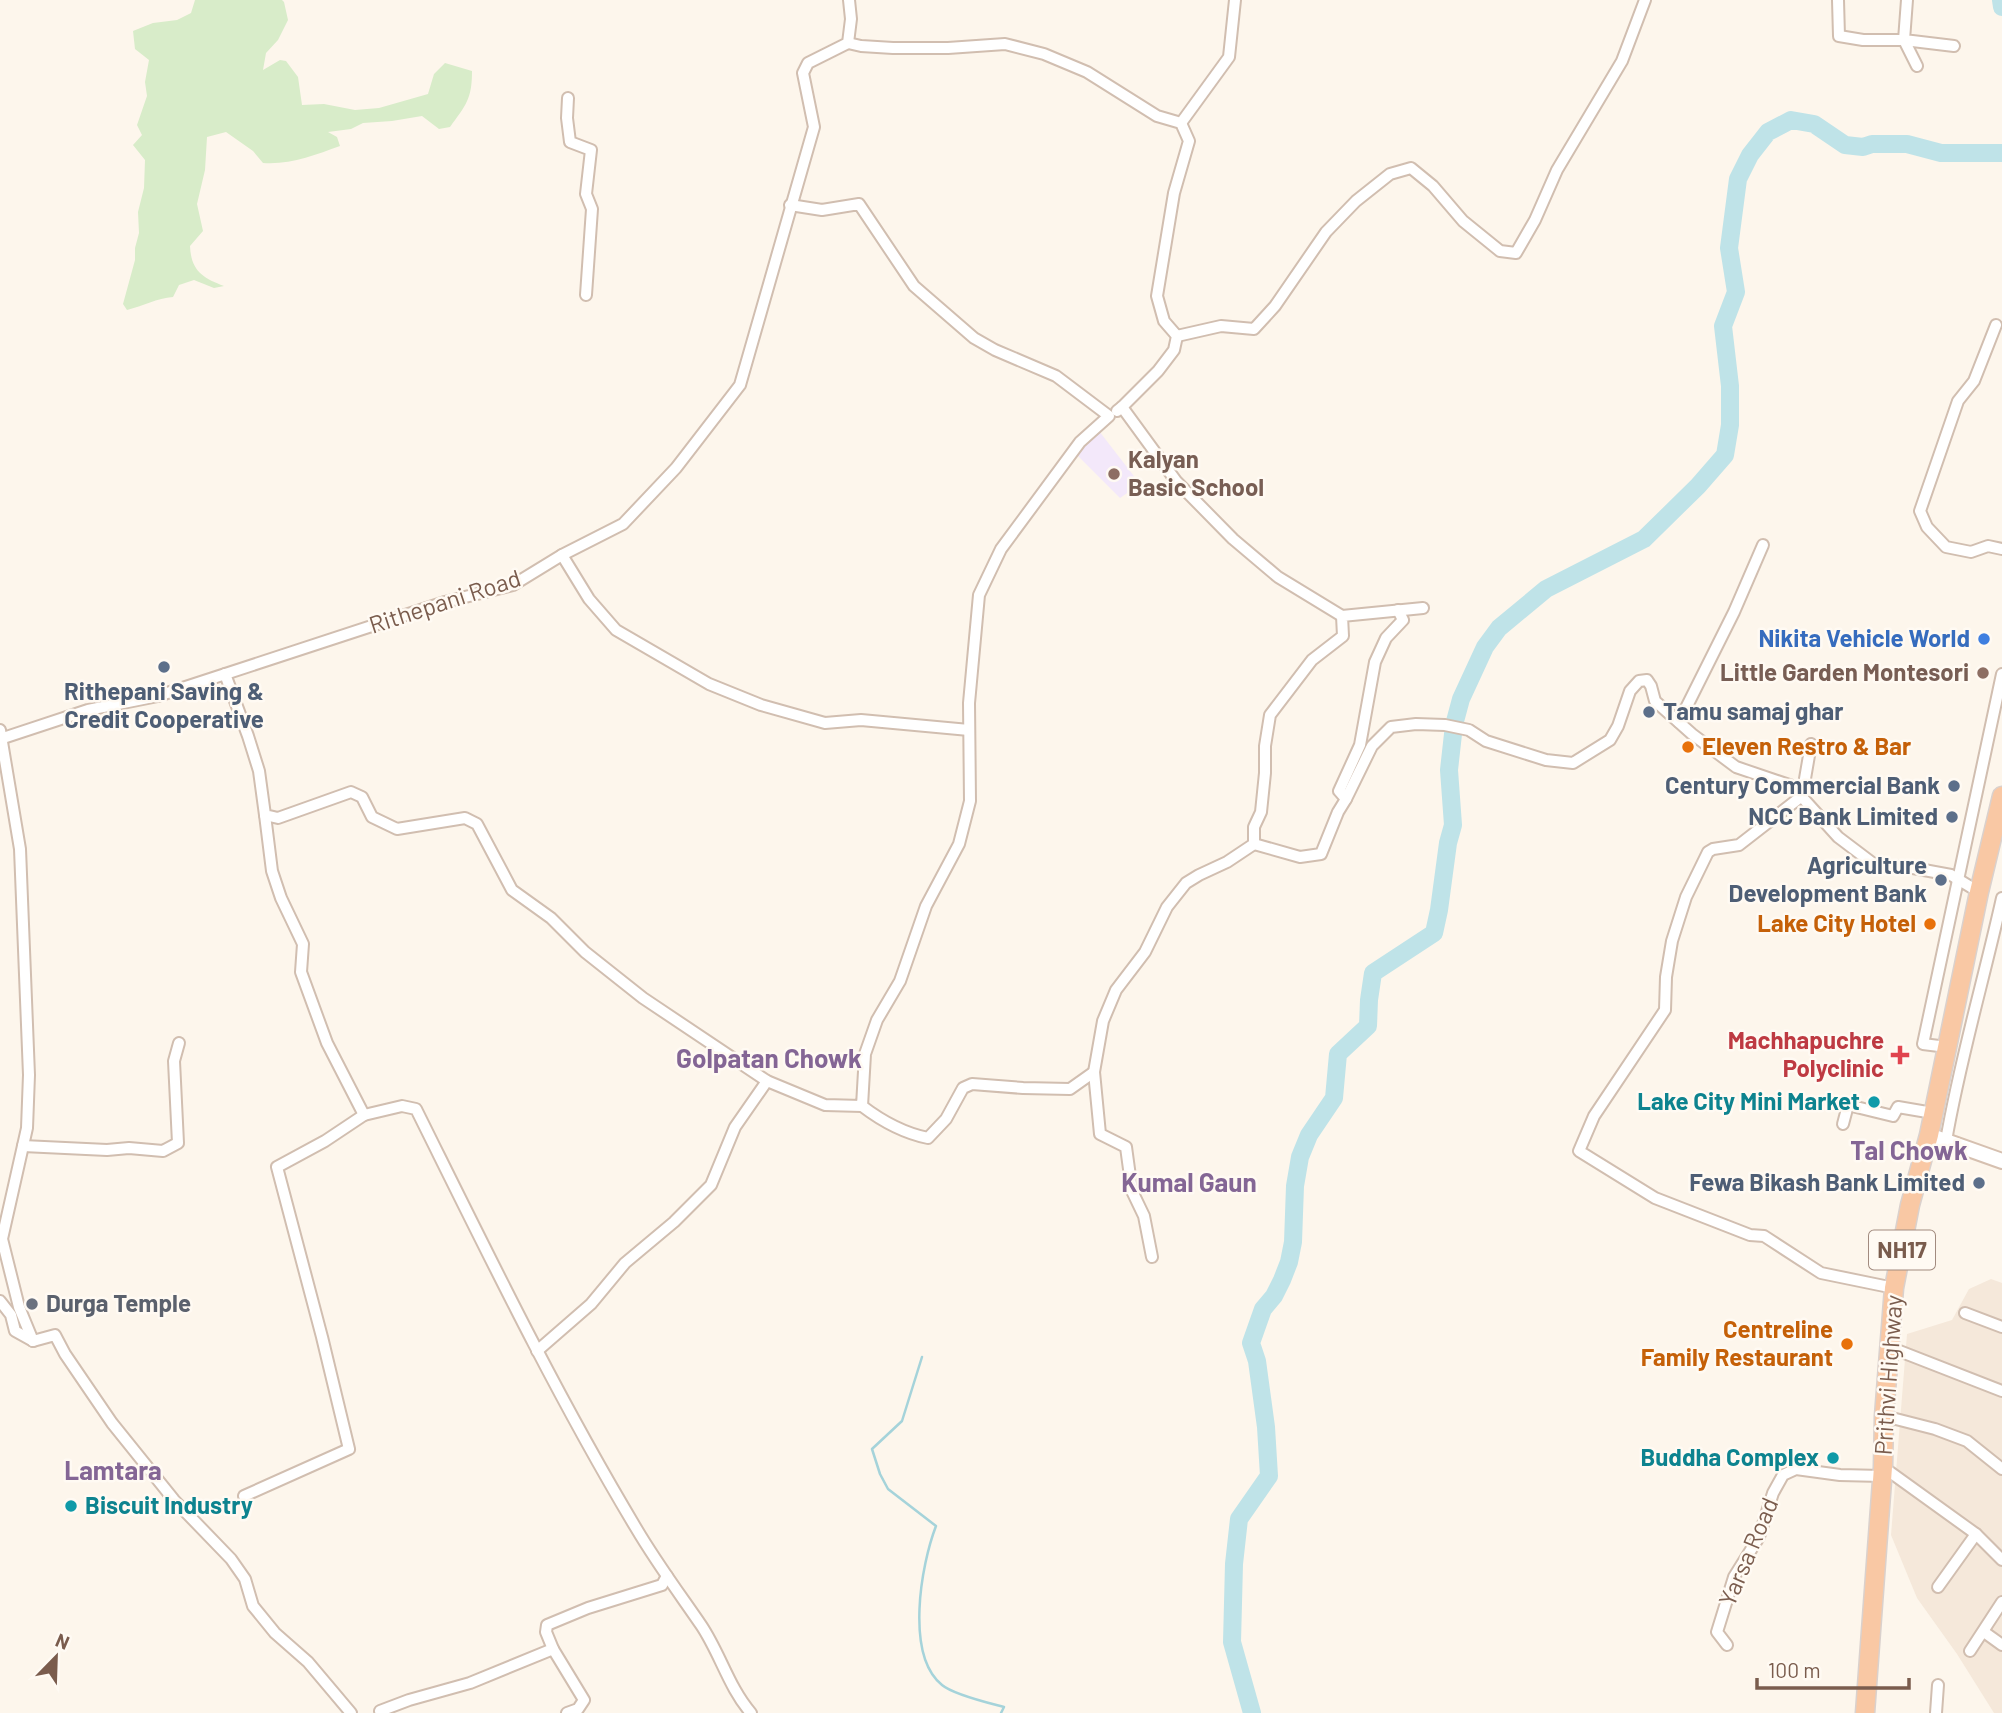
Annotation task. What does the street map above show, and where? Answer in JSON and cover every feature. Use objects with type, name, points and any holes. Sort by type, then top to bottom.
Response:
[{"type":"highway","name":"Prithvi Highway","points":[[1865,1713],[1894,1287],[1910,1205],[1937,1138],[1933,1113],[2002,796]]},
{"type":"main road","points":[[1937,1138],[2002,1161]]},
{"type":"street","points":[[849,0],[851,19],[848,43],[861,47],[894,48],[1005,44],[1044,54],[1087,72],[1157,116],[1181,123],[1189,141],[1174,193],[1157,296],[1164,321],[1177,336]]},
{"type":"street","points":[[1181,123],[1229,57],[1235,0]]},
{"type":"street","points":[[1177,336],[1221,326],[1254,329],[1275,306],[1326,232],[1356,201],[1390,174],[1411,168],[1433,186],[1464,221],[1500,251],[1517,253],[1557,170],[1622,61],[1645,0]]},
{"type":"street","points":[[1838,0],[1839,36],[1954,46]]},
{"type":"street","points":[[1906,0],[1904,40],[1917,66]]},
{"type":"street","name":"Rithepani Road","points":[[1,736],[88,710],[158,696],[445,602],[513,585],[562,555],[623,524],[676,468],[740,385],[814,127],[803,73],[808,63],[848,43]]},
{"type":"street","points":[[568,98],[570,142],[591,150],[586,194],[592,209],[586,295]]},
{"type":"street","points":[[790,205],[822,211],[859,204],[914,286],[974,338],[1056,376],[1109,416]]},
{"type":"street","points":[[1996,325],[1974,381],[1958,401],[1920,511],[1927,527],[1946,547],[1971,552],[1988,546],[2002,549]]},
{"type":"street","points":[[862,1106],[865,1054],[877,1020],[900,981],[926,906],[959,844],[970,801],[969,703],[979,594],[1001,549],[1080,442],[1122,407],[1167,361],[1174,350],[1177,336]]},
{"type":"street","points":[[1122,407],[1176,481],[1233,538],[1278,577],[1342,616],[1423,608]]},
{"type":"street","points":[[1679,722],[1734,612],[1763,545]]},
{"type":"street","points":[[562,555],[589,599],[615,630],[709,684],[761,705],[825,723],[861,720],[970,730]]},
{"type":"street","points":[[1346,799],[1339,792],[1360,745],[1375,662],[1386,638],[1403,620],[1398,610]]},
{"type":"street","points":[[1254,844],[1254,827],[1261,812],[1265,746],[1270,715],[1312,660],[1343,636],[1342,616]]},
{"type":"street","points":[[225,674],[259,771],[272,871],[281,898],[303,944],[301,972],[327,1043],[364,1115]]},
{"type":"street","points":[[1947,1047],[1923,1044],[2002,674]]},
{"type":"street","points":[[1152,1257],[1144,1216],[1132,1191],[1126,1147],[1100,1134],[1094,1072],[1103,1021],[1116,990],[1145,952],[1167,907],[1186,883],[1199,874],[1227,862],[1254,844],[1300,857],[1321,855],[1338,812],[1372,746],[1391,727],[1445,725],[1469,730],[1486,741],[1546,760],[1573,763],[1610,740],[1618,726],[1630,691],[1639,681],[1647,680],[1655,701],[1692,734],[1736,767],[1793,786],[1838,837],[1875,865],[1951,876],[1979,892]]},
{"type":"street","points":[[1,736],[20,849],[29,1075],[28,1118],[2,1239],[19,1307],[33,1341]]},
{"type":"street","points":[[1811,744],[1802,796],[1739,845],[1708,852],[1686,897],[1672,941],[1666,977],[1665,1010],[1594,1116],[1579,1152],[1655,1198],[1750,1235],[1763,1236],[1821,1273],[1894,1287]]},
{"type":"street","points":[[265,815],[278,818],[351,792],[362,797],[372,817],[397,829],[465,818],[477,824],[512,890],[551,918],[585,951],[643,998],[767,1081],[824,1105],[862,1106],[908,1135],[928,1138],[946,1119],[963,1088],[972,1084],[1070,1089],[1094,1072]]},
{"type":"street","points":[[1937,1138],[1960,1069],[2002,898]]},
{"type":"street","points":[[23,1146],[107,1150],[129,1148],[163,1152],[178,1143],[174,1061],[179,1043]]},
{"type":"street","points":[[537,1351],[591,1304],[625,1263],[674,1222],[712,1185],[736,1128],[767,1081]]},
{"type":"street","points":[[1843,1124],[1848,1105],[1894,1116],[1898,1107],[1933,1113]]},
{"type":"street","points":[[244,1496],[349,1449],[277,1167],[325,1141],[364,1115],[402,1107],[416,1109],[537,1351],[636,1530],[704,1629],[740,1701],[751,1713]]},
{"type":"street","points":[[0,1301],[11,1315],[15,1331],[33,1341],[55,1335],[112,1423],[174,1500],[231,1559],[245,1579],[253,1606],[275,1633],[308,1662],[351,1713]]},
{"type":"street","points":[[1965,1313],[2002,1327]]},
{"type":"street","points":[[1889,1347],[2001,1387]]},
{"type":"street","points":[[1884,1416],[1935,1429],[1967,1441],[2002,1469]]},
{"type":"street","name":"Yarsa Road","points":[[1727,1645],[1717,1632],[1734,1577],[1759,1537],[1773,1493],[1783,1475],[1796,1468],[1840,1475],[1882,1471]]},
{"type":"street","points":[[1882,1471],[1976,1534],[2002,1560]]},
{"type":"street","points":[[1938,1587],[1976,1534]]},
{"type":"street","points":[[567,1713],[578,1709],[584,1700],[553,1649],[546,1632],[547,1625],[588,1608],[662,1585],[667,1576]]},
{"type":"street","points":[[1970,1651],[2002,1602]]},
{"type":"street","points":[[1984,1632],[2002,1646]]},
{"type":"street","points":[[380,1711],[470,1683],[553,1649]]},
{"type":"street","points":[[1936,1713],[1938,1685]]},
{"type":"shaded area","name":"Kalyan Basic School","points":[[1099,431],[1140,484],[1120,498],[1076,454]]},
{"type":"shaded area","points":[[1991,1279],[2002,1283],[2002,1713],[1994,1713],[1917,1598],[1891,1535],[1907,1334],[1952,1320],[1969,1289]]},
{"type":"green space","points":[[195,0],[282,0],[288,20],[278,40],[266,53],[263,70],[280,60],[286,61],[298,77],[302,105],[324,104],[355,110],[379,108],[428,94],[434,74],[445,63],[472,71],[471,88],[464,107],[450,127],[439,129],[422,116],[363,123],[351,129],[328,132],[337,137],[340,146],[293,161],[263,163],[253,151],[226,132],[207,137],[205,170],[197,204],[203,231],[190,246],[191,255],[200,272],[224,286],[214,288],[194,280],[179,285],[173,297],[127,310],[123,304],[135,260],[139,233],[138,212],[144,188],[145,160],[133,145],[142,135],[137,125],[147,96],[145,82],[149,60],[135,49],[133,31],[153,23],[177,20],[191,13]]},
{"type":"waterway","points":[[2001,0],[2002,7]]},
{"type":"waterway","points":[[1252,1713],[1232,1642],[1234,1564],[1239,1519],[1269,1476],[1266,1427],[1257,1361],[1251,1343],[1263,1309],[1274,1296],[1289,1262],[1300,1157],[1309,1135],[1334,1098],[1338,1054],[1368,1026],[1373,973],[1434,933],[1453,825],[1449,770],[1454,725],[1461,699],[1485,647],[1499,628],[1546,589],[1644,539],[1725,455],[1730,425],[1730,386],[1723,326],[1736,292],[1729,248],[1738,179],[1750,155],[1768,132],[1791,120],[1814,124],[1845,145],[1863,147],[1872,144],[1907,144],[1941,153],[2002,153]]},
{"type":"waterway","points":[[922,1357],[902,1421],[872,1449],[888,1489],[936,1526],[925,1563],[920,1609],[923,1653],[931,1671],[947,1689],[1004,1707],[1001,1713]]},
{"type":"place","name":"Kalyan Basic School","points":[[1114,474]]},
{"type":"place","name":"Nikita Vehicle World","points":[[1984,639]]},
{"type":"place","name":"Rithepani Saving & Credit Cooperative","points":[[164,667]]},
{"type":"place","name":"Little Garden Montesori","points":[[1983,673]]},
{"type":"place","name":"Tamu samaj ghar","points":[[1649,712]]},
{"type":"place","name":"Eleven Restro & Bar","points":[[1688,747]]},
{"type":"place","name":"Century Commercial Bank","points":[[1954,786]]},
{"type":"place","name":"NCC Bank Limited","points":[[1952,817]]},
{"type":"place","name":"Agriculture Development Bank","points":[[1941,880]]},
{"type":"place","name":"Lake City Hotel","points":[[1930,924]]},
{"type":"place","name":"Machhapuchre Polyclinic","points":[[1900,1055]]},
{"type":"place","name":"Lake City Mini Market","points":[[1874,1102]]},
{"type":"place","name":"Fewa Bikash Bank Limited","points":[[1979,1183]]},
{"type":"place","name":"Durga Temple","points":[[32,1304]]},
{"type":"place","name":"Centreline Family Restaurant","points":[[1847,1344]]},
{"type":"place","name":"Buddha Complex","points":[[1833,1458]]},
{"type":"place","name":"Biscuit Industry","points":[[71,1506]]},
{"type":"district","name":"Golpatan Chowk","points":[[769,1059]]},
{"type":"district","name":"Tal Chowk","points":[[1909,1151]]},
{"type":"district","name":"Kumal Gaun","points":[[1189,1183]]},
{"type":"district","name":"Lamtara","points":[[113,1471]]}]
